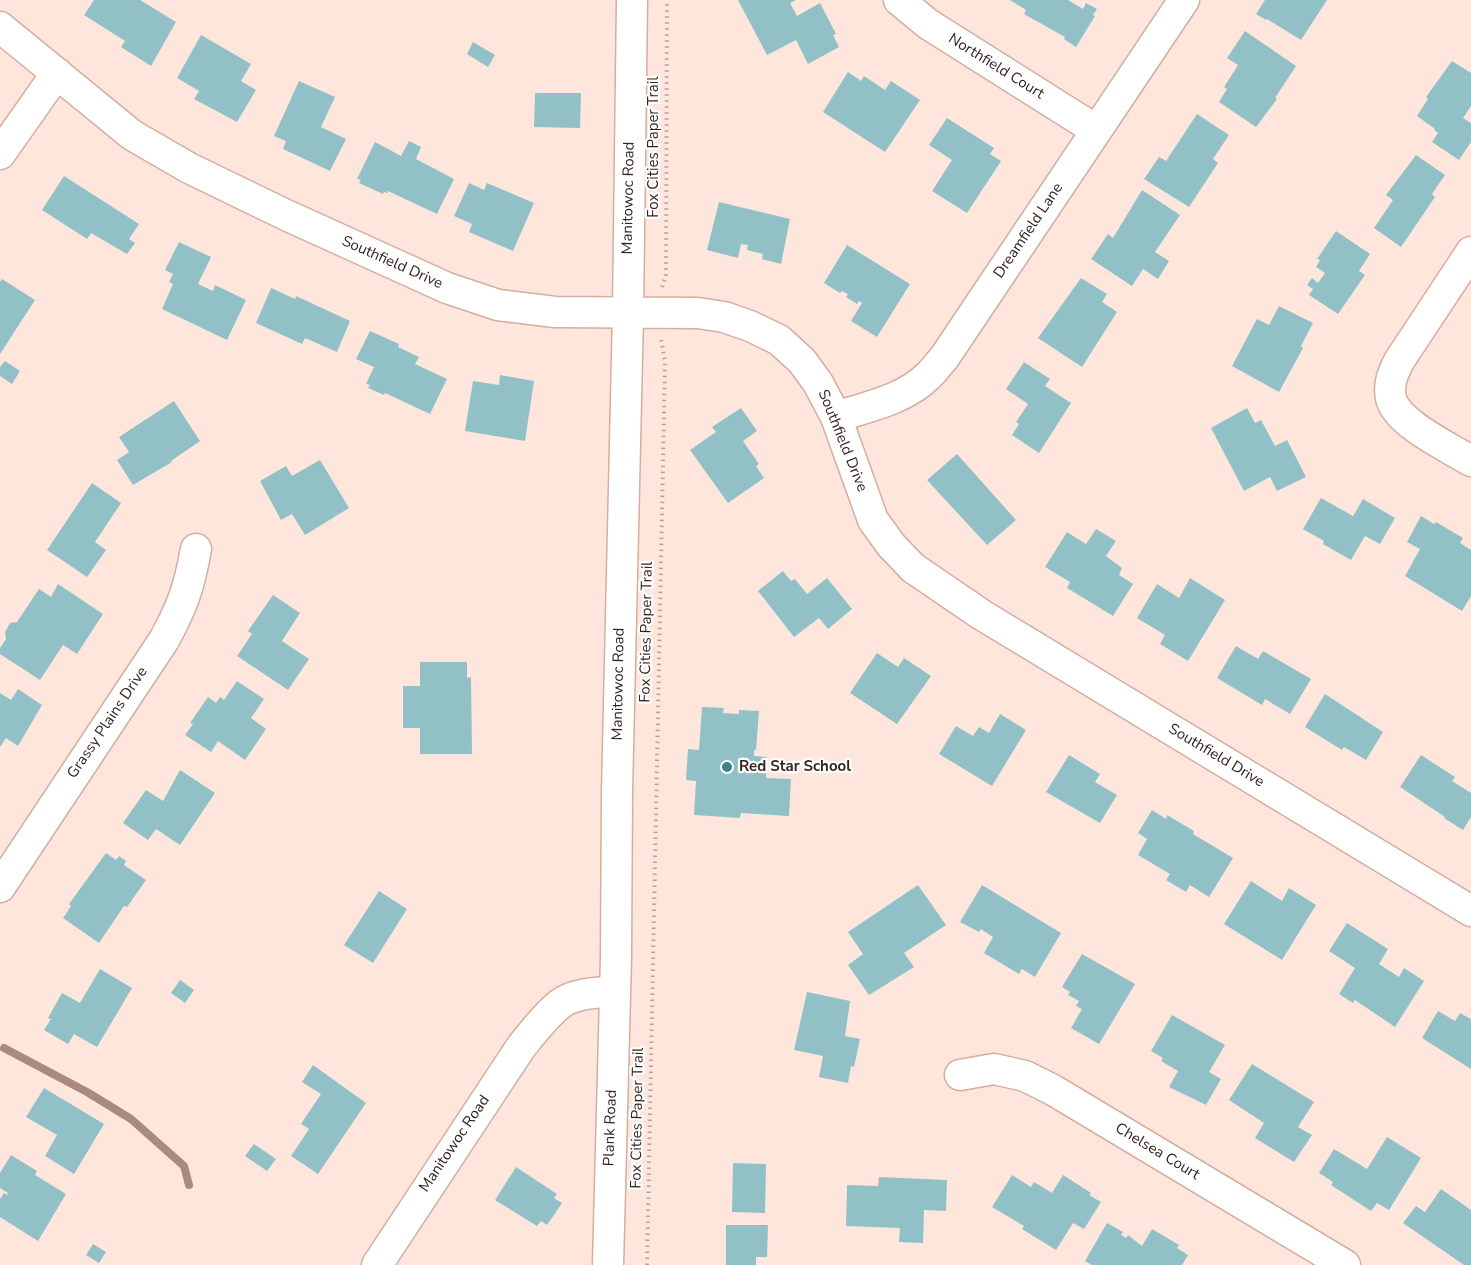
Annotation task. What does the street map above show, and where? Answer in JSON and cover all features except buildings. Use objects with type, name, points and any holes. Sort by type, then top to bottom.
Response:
[{"type":"street","name":"Manitowoc Road","points":[[377,1265],[521,1047],[541,1022],[561,1003],[583,995],[615,991],[632,0]]},
{"type":"street","name":"Northfield Court","points":[[899,0],[928,24],[1096,130]]},
{"type":"street","name":"Dreamfield Lane","points":[[836,417],[891,399],[910,390],[927,377],[944,358],[1184,0]]},
{"type":"street","name":"Southfield Drive","points":[[0,27],[132,135],[189,168],[447,288],[498,305],[555,312],[662,311],[724,317],[779,340],[802,361],[819,383],[836,417],[873,520],[891,545],[913,567],[982,615],[1471,911]]},
{"type":"street","points":[[0,154],[57,73]]},
{"type":"street","points":[[1471,252],[1399,361],[1391,376],[1390,389],[1391,400],[1413,425],[1471,461]]},
{"type":"street","name":"Grassy Plains Drive","points":[[0,887],[164,640],[181,609],[190,584],[196,549]]},
{"type":"street","name":"Plank Road","points":[[608,1265],[615,991]]},
{"type":"street","name":"Chelsea Court","points":[[960,1075],[994,1069],[1025,1076],[1073,1102],[1345,1265]]},
{"type":"path","name":"Fox Cities Paper Trail","points":[[647,1265],[665,362],[661,342],[662,288],[666,276],[667,0]]},
{"type":"waterway","points":[[4,1048],[87,1092],[131,1119],[184,1166],[189,1185]]},
{"type":"place","name":"Red Star School","points":[[727,767]]}]
